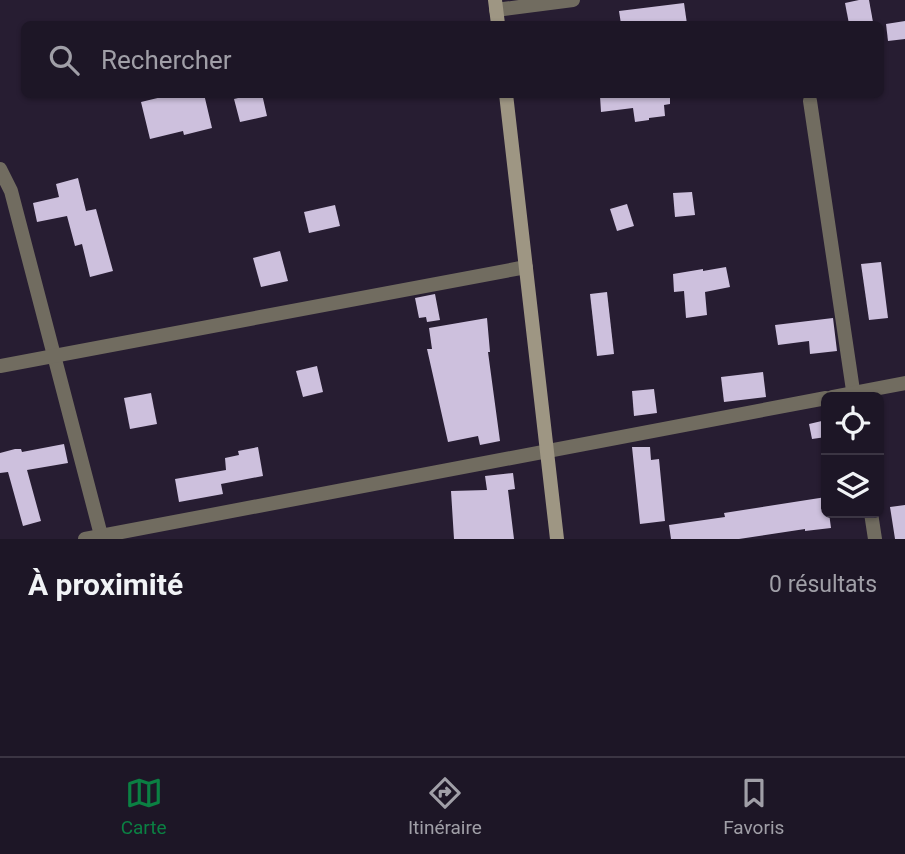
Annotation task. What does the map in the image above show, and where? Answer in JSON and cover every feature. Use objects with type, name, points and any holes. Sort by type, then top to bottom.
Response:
[{"type":"main road","points":[[506,98],[557,539]]},
{"type":"street","points":[[496,12],[573,0]]},
{"type":"street","points":[[810,101],[854,392]]},
{"type":"street","points":[[0,169],[11,191],[102,538]]},
{"type":"street","points":[[0,366],[526,267]]},
{"type":"street","points":[[867,392],[905,383]]},
{"type":"street","points":[[85,539],[102,538],[821,399]]},
{"type":"street","points":[[872,518],[875,539]]},
{"type":"building","points":[[869,0],[873,21],[848,21],[845,3]]},
{"type":"building","points":[[684,3],[687,21],[621,21],[619,11]]},
{"type":"building","points":[[905,21],[905,39],[888,41],[886,24]]},
{"type":"building","points":[[158,98],[205,98],[212,128],[184,135],[183,131],[150,139],[141,102]]},
{"type":"building","points":[[263,98],[267,116],[240,122],[234,99]]},
{"type":"building","points":[[600,98],[670,98],[670,104],[664,105],[665,116],[649,120],[635,122],[633,108],[601,112]]},
{"type":"building","points":[[78,178],[86,211],[96,209],[113,271],[90,277],[82,244],[75,246],[67,216],[37,222],[33,203],[59,197],[56,184]]},
{"type":"building","points":[[692,192],[695,215],[675,217],[673,193]]},
{"type":"building","points":[[627,204],[634,226],[617,231],[610,209]]},
{"type":"building","points":[[335,205],[340,226],[309,233],[304,212]]},
{"type":"building","points":[[280,251],[288,281],[261,287],[253,258]]},
{"type":"building","points":[[881,262],[888,318],[869,320],[861,264]]},
{"type":"building","points":[[726,267],[730,287],[705,292],[707,315],[686,318],[684,291],[674,292],[673,274]]},
{"type":"building","points":[[607,292],[614,354],[597,356],[590,294]]},
{"type":"building","points":[[435,294],[440,320],[427,322],[426,317],[419,318],[415,298]]},
{"type":"building","points":[[487,318],[488,352],[500,441],[480,445],[478,436],[448,442],[427,349],[432,349],[429,328]]},
{"type":"building","points":[[833,318],[837,351],[810,354],[809,341],[778,345],[775,325]]},
{"type":"building","points":[[317,366],[323,392],[303,397],[296,371]]},
{"type":"building","points":[[763,372],[766,397],[724,402],[721,377]]},
{"type":"building","points":[[654,389],[657,413],[634,416],[632,391]]},
{"type":"building","points":[[151,393],[157,424],[130,429],[124,398]]},
{"type":"building","points":[[821,421],[821,438],[812,439],[809,424]]},
{"type":"building","points":[[64,444],[68,463],[27,470],[41,521],[23,526],[8,472],[0,473],[0,453]]},
{"type":"building","points":[[258,447],[263,476],[221,484],[223,494],[179,502],[175,479],[226,470],[225,458],[239,455],[238,451]]},
{"type":"building","points":[[632,447],[650,447],[651,460],[659,459],[665,521],[640,524]]},
{"type":"building","points":[[513,473],[515,489],[508,490],[514,539],[454,539],[451,491],[487,490],[485,476]]},
{"type":"building","points":[[821,498],[821,518],[830,518],[831,528],[739,539],[671,539],[669,525],[725,517],[724,513]]},
{"type":"building","points":[[905,505],[905,539],[895,539],[890,507]]}]
